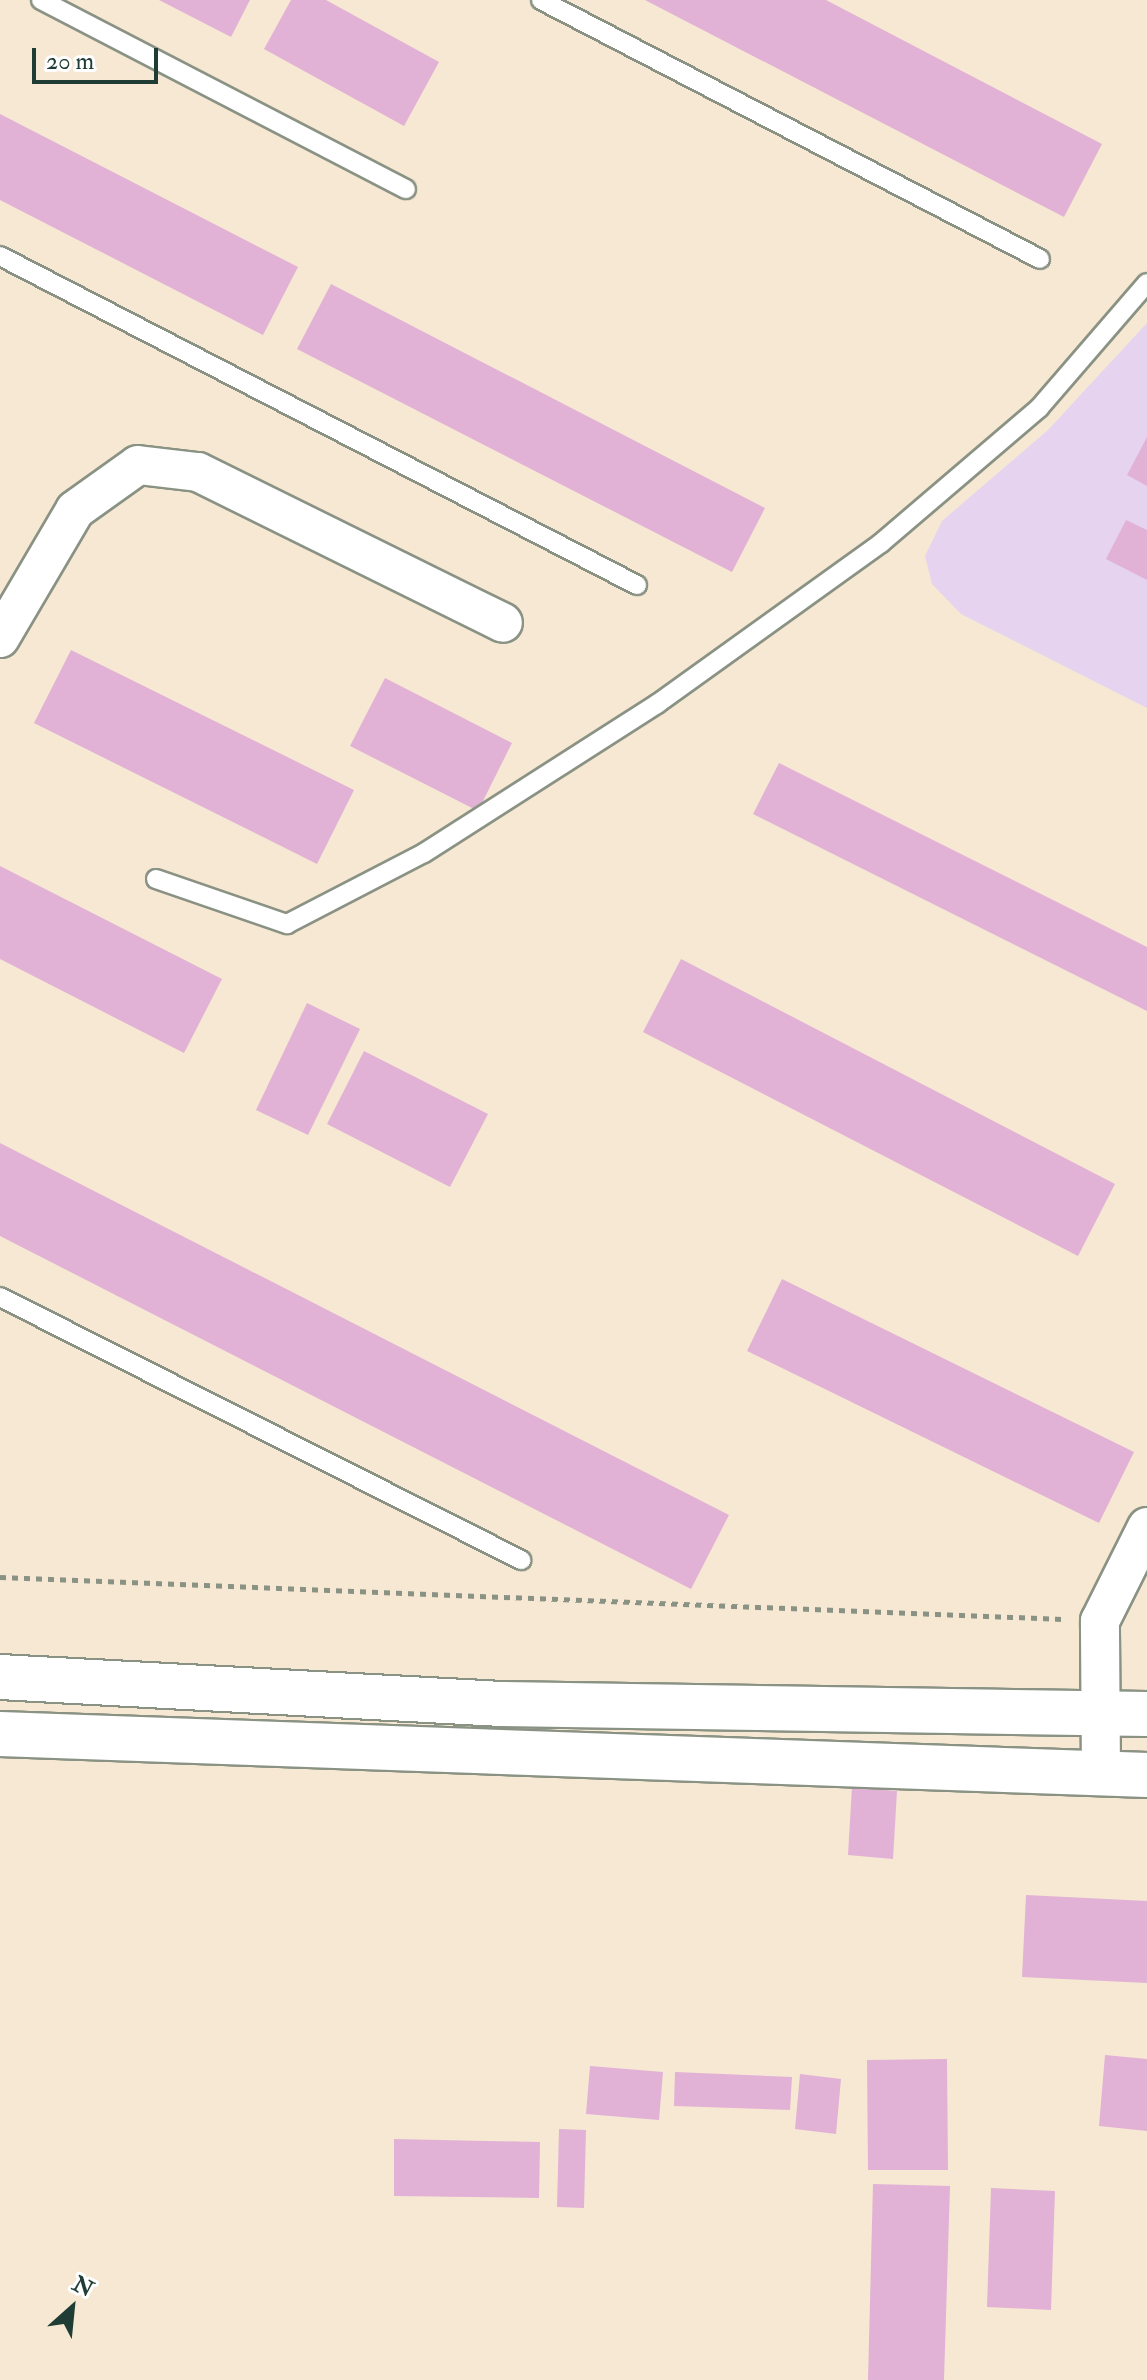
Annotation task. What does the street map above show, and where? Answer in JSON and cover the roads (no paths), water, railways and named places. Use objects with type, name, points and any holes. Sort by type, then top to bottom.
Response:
[{"type":"main road","points":[[0,1677],[502,1704],[1147,1714]]},
{"type":"main road","points":[[0,1734],[1147,1775]]},
{"type":"street","points":[[1,635],[75,510],[138,465],[198,472],[503,623]]},
{"type":"street","points":[[1101,1774],[1100,1621],[1147,1527]]},
{"type":"lane","points":[[41,0],[406,189]]},
{"type":"lane","points":[[541,0],[1040,259]]},
{"type":"lane","points":[[0,256],[637,585]]},
{"type":"lane","points":[[156,879],[287,924],[424,853],[657,704],[881,543],[1039,408],[1147,283]]},
{"type":"lane","points":[[0,1297],[521,1560]]}]
